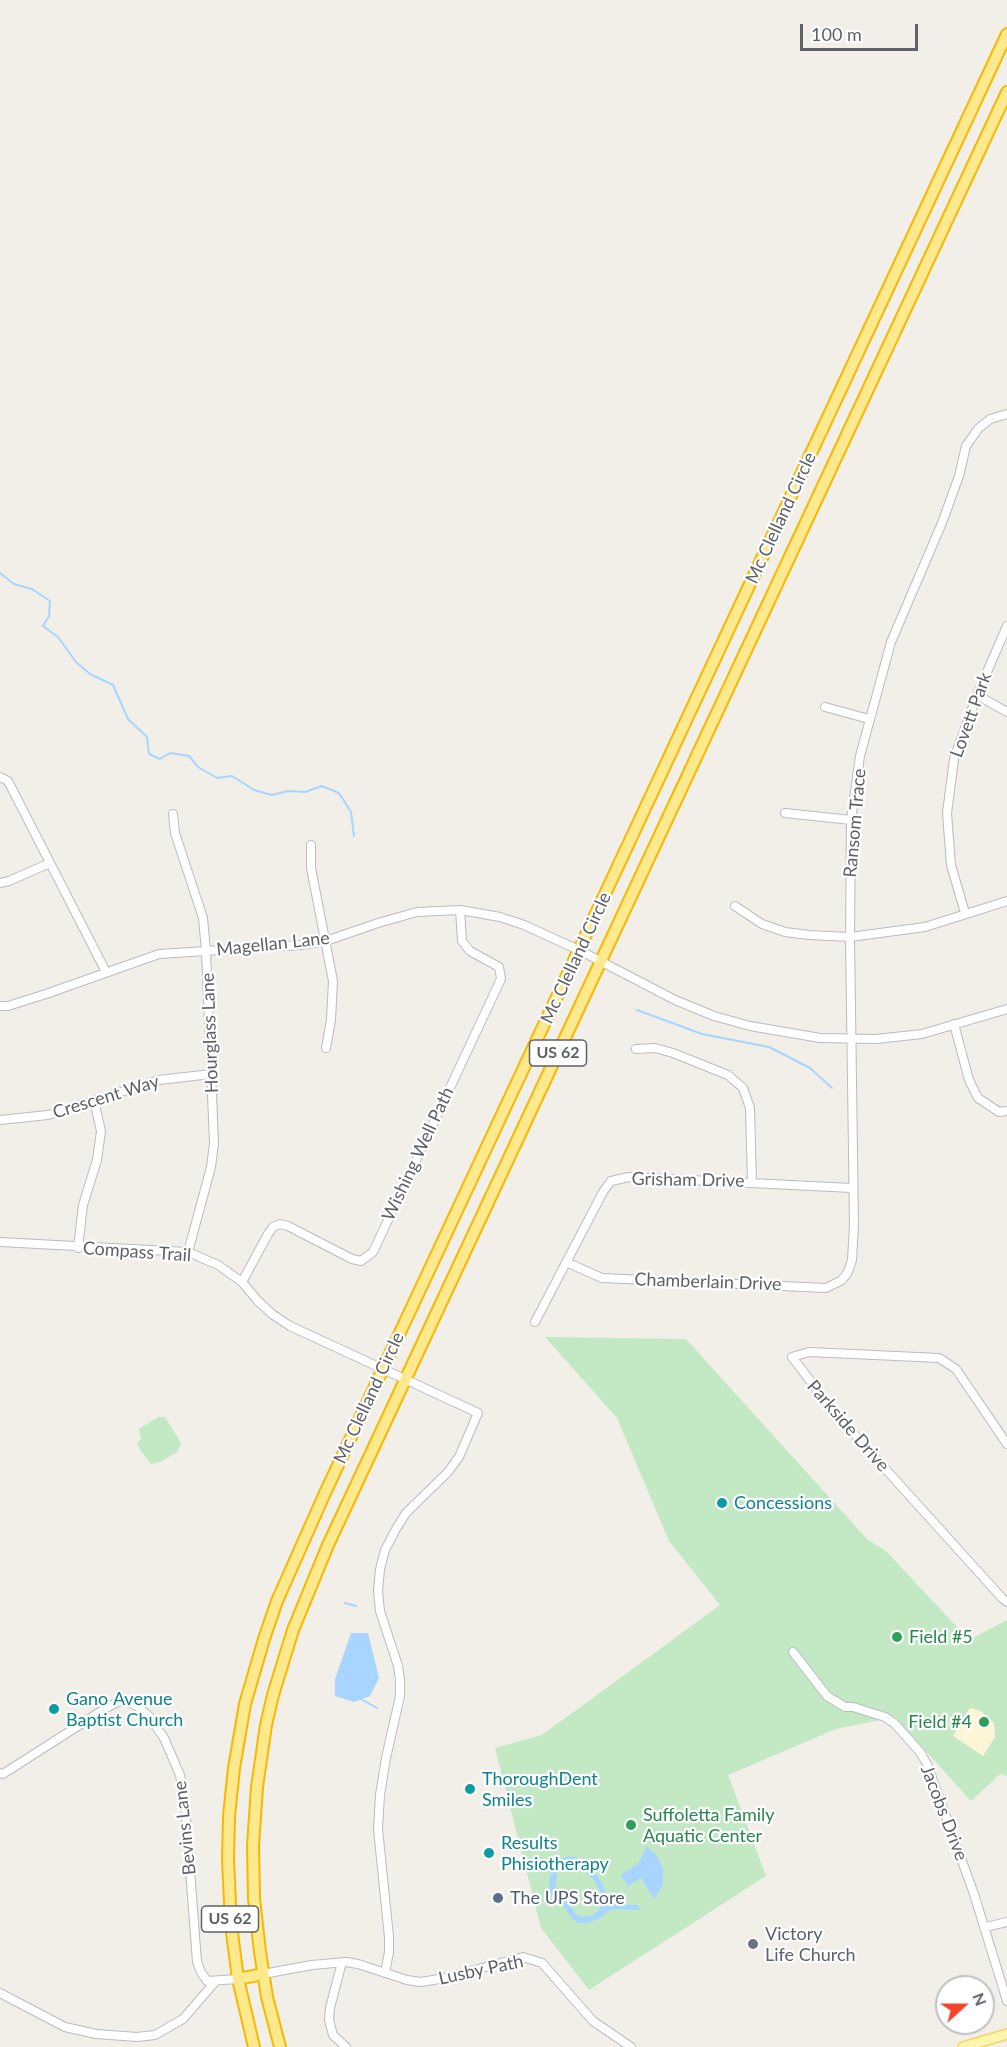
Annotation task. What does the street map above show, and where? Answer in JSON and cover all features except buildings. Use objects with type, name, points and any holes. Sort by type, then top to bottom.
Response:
[{"type":"highway","name":"Mc Clelland Circle","points":[[254,2047],[238,1979],[230,1914],[228,1847],[234,1768],[245,1704],[277,1601],[325,1493],[1007,34]]},
{"type":"highway","name":"Mc Clelland Circle","points":[[280,2047],[263,1974],[255,1917],[253,1846],[261,1755],[273,1695],[293,1630],[314,1576],[1007,92]]},
{"type":"highway","points":[[238,1979],[263,1974]]},
{"type":"main road","points":[[963,2047],[1007,2034]]},
{"type":"street","name":"Ransom Trace","points":[[848,1272],[852,1260],[851,820],[860,756],[891,642],[942,524],[959,476],[966,446],[978,429],[990,419],[1007,414]]},
{"type":"street","name":"Lovett Park","points":[[965,913],[951,865],[947,813],[954,759],[977,695],[1007,626]]},
{"type":"street","points":[[977,695],[1007,712]]},
{"type":"street","points":[[825,707],[869,719]]},
{"type":"street","points":[[0,777],[8,781],[106,972]]},
{"type":"street","points":[[785,813],[851,820]]},
{"type":"street","name":"Hourglass Lane","points":[[173,814],[175,832],[203,918],[214,1143],[211,1167],[188,1252]]},
{"type":"street","points":[[311,845],[311,868],[333,981],[331,1020],[326,1048]]},
{"type":"street","points":[[0,882],[9,881],[50,863]]},
{"type":"street","points":[[735,906],[762,924],[785,932],[850,937],[925,927],[1007,902]]},
{"type":"street","name":"Magellan Lane","points":[[0,1006],[8,1006],[46,994],[159,954],[301,945],[326,941],[417,912],[460,910],[500,917],[524,925],[579,950],[675,1000],[714,1016],[788,1033],[820,1038],[876,1040],[922,1034],[1007,1009]]},
{"type":"street","name":"Wishing Well Path","points":[[242,1282],[268,1234],[273,1227],[280,1224],[352,1259],[361,1261],[373,1252],[501,979],[499,966],[470,951],[462,941],[460,910]]},
{"type":"street","points":[[954,1024],[969,1080],[978,1098],[999,1112],[1007,1111]]},
{"type":"street","points":[[636,1049],[654,1048],[673,1053],[728,1075],[743,1088],[750,1108],[752,1182]]},
{"type":"street","name":"Crescent Way","points":[[0,1120],[48,1116],[159,1080],[211,1074]]},
{"type":"street","points":[[78,1248],[83,1205],[97,1160],[101,1131],[94,1101]]},
{"type":"street","name":"Grisham Drive","points":[[535,1322],[603,1192],[611,1182],[629,1177],[852,1188]]},
{"type":"street","name":"Compass Trail","points":[[0,1242],[78,1248],[188,1252],[218,1265],[242,1282],[265,1308],[290,1326],[478,1413],[459,1457],[448,1472],[406,1513],[385,1550],[380,1569],[378,1591],[380,1611],[398,1666],[400,1680],[400,1696],[382,1786],[378,1829],[389,1937],[385,1973]]},
{"type":"street","name":"Chamberlain Drive","points":[[566,1262],[602,1278],[826,1288],[842,1280],[848,1272]]},
{"type":"street","name":"Parkside Drive","points":[[1007,1443],[956,1369],[939,1358],[809,1352],[792,1357],[834,1412],[1007,1602]]},
{"type":"street","name":"Jacobs Drive","points":[[793,1652],[827,1696],[845,1707],[853,1707],[885,1717],[895,1724],[920,1752],[927,1764],[986,1927],[1007,2001]]},
{"type":"street","name":"Bevins Lane","points":[[0,1773],[3,1774],[120,1701],[129,1702],[149,1716],[164,1738],[180,1775],[185,1804],[197,1962],[207,1981],[215,1982]]},
{"type":"street","points":[[986,1927],[1007,1922]]},
{"type":"street","name":"Lusby Path","points":[[263,1974],[342,1962],[358,1964],[421,1982],[445,1978],[523,1957],[542,1963],[593,2021],[631,2047]]},
{"type":"street","points":[[342,1962],[329,2015],[333,2035],[346,2047]]},
{"type":"street","points":[[0,1993],[65,2027],[96,2034],[137,2037],[155,2035],[183,2019],[215,1982],[238,1979]]},
{"type":"green space","points":[[545,1337],[686,1339],[867,1539],[886,1551],[969,1640],[1007,1620],[1007,1776],[1000,1774],[971,1801],[895,1717],[836,1729],[728,1775],[766,1876],[589,1990],[541,1928],[495,1748],[542,1735],[720,1605],[669,1541],[617,1418]]},
{"type":"green space","points":[[158,1417],[165,1417],[181,1443],[177,1452],[162,1461],[151,1464],[137,1442],[141,1440],[139,1429]]},
{"type":"sand","points":[[970,1708],[981,1711],[994,1723],[995,1737],[983,1756],[953,1736]]},
{"type":"water","points":[[351,1633],[368,1633],[379,1678],[370,1696],[354,1702],[335,1696],[335,1679]]},
{"type":"water","points":[[647,1847],[656,1854],[663,1868],[663,1885],[654,1899],[641,1878],[628,1886],[621,1875],[638,1864]]},
{"type":"water","points":[[569,1856],[576,1857],[594,1870],[608,1895],[612,1894],[615,1897],[611,1900],[611,1904],[638,1905],[640,1910],[612,1909],[588,1923],[579,1923],[572,1919],[562,1904],[551,1895],[549,1884],[552,1865],[559,1859]],"holes":[[[571,1862],[587,1872],[600,1891],[601,1907],[592,1916],[581,1917],[555,1889],[558,1870],[565,1863]]]},
{"type":"waterway","points":[[0,573],[14,584],[32,589],[50,601],[49,616],[43,626],[58,637],[76,662],[90,674],[113,685],[128,719],[147,737],[149,754],[160,759],[170,753],[189,756],[198,767],[217,778],[232,776],[254,790],[272,795],[288,791],[305,792],[322,786],[339,793],[351,812],[354,836]]},
{"type":"waterway","points":[[637,1010],[702,1034],[769,1047],[810,1068],[832,1088]]},
{"type":"waterway","points":[[345,1603],[356,1606]]},
{"type":"waterway","points":[[359,1698],[377,1708]]},
{"type":"place","name":"Concessions","points":[[722,1503]]},
{"type":"place","name":"Field #5","points":[[897,1637]]},
{"type":"place","name":"Gano Avenue Baptist Church","points":[[54,1709]]},
{"type":"place","name":"Field #4","points":[[984,1722]]},
{"type":"place","name":"ThoroughDent Smiles","points":[[470,1789]]},
{"type":"place","name":"Suffoletta Family Aquatic Center","points":[[631,1825]]},
{"type":"place","name":"Results Phisiotherapy","points":[[489,1853]]},
{"type":"place","name":"The UPS Store","points":[[498,1898]]},
{"type":"place","name":"Victory Life Church","points":[[753,1944]]}]
